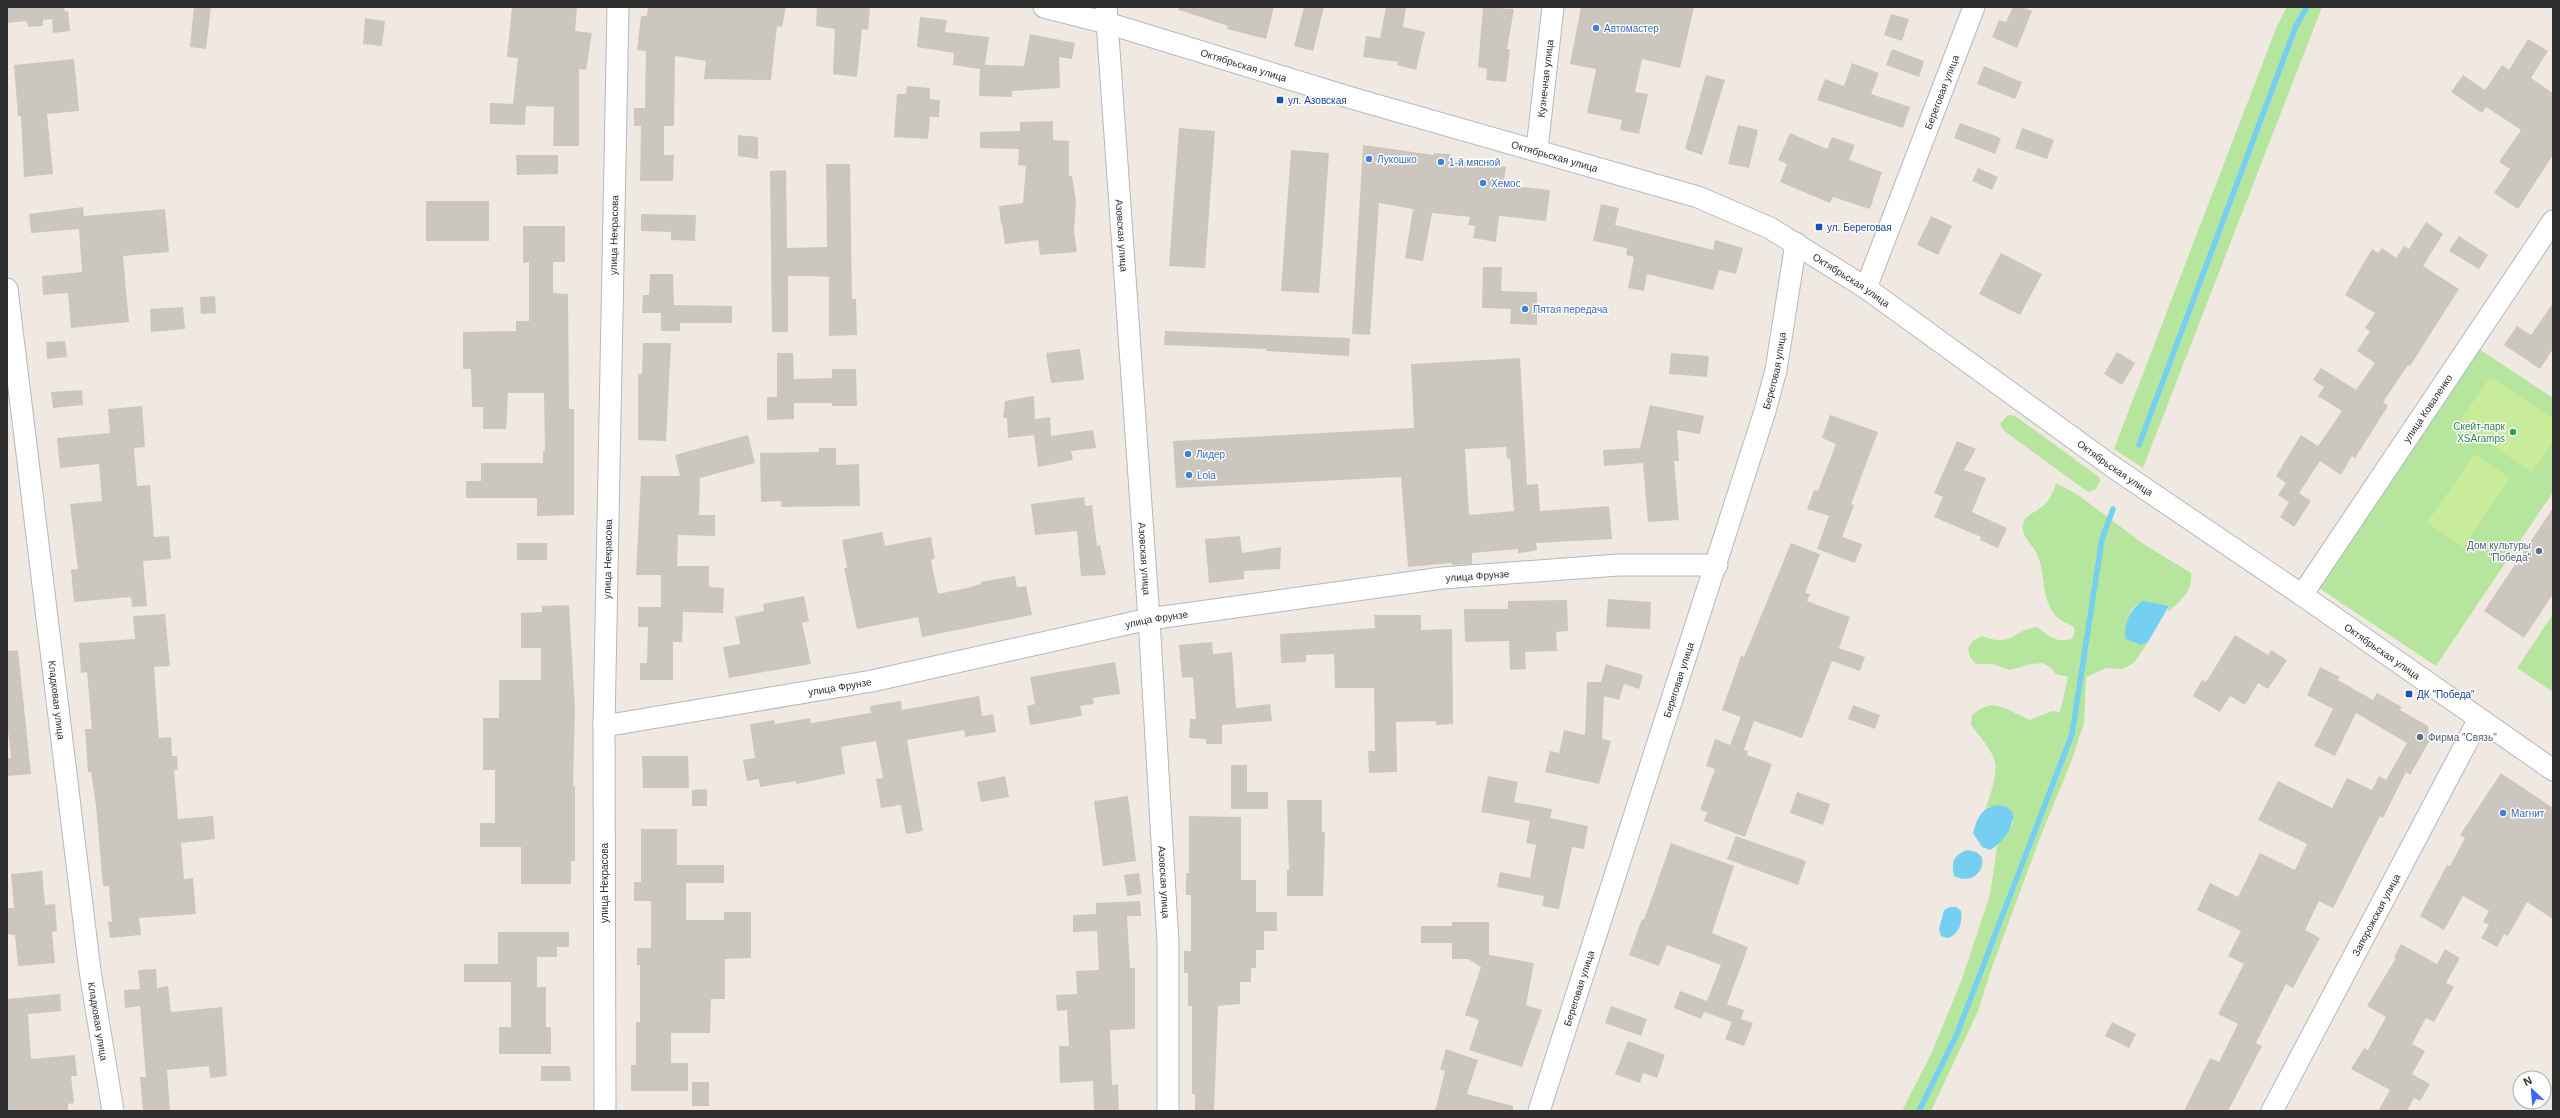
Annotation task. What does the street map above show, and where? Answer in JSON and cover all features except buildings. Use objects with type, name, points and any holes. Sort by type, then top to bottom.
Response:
[{"type":"street","name":"улица Некрасова","points":[[605,1111],[604,726],[618,7]]},
{"type":"street","name":"Октябрьская улица","points":[[1044,7],[1106,15],[1354,99],[1537,149],[1698,197],[1741,213],[1796,243],[1866,288],[2113,467],[2302,595],[2553,770]]},
{"type":"street","name":"Кузнечная улица","points":[[1537,149],[1553,7]]},
{"type":"street","name":"Береговая улица","points":[[1866,288],[1974,7]]},
{"type":"street","name":"Азовская улица","points":[[1106,15],[1149,618],[1168,942],[1168,1111]]},
{"type":"street","name":"улица Коваленко","points":[[2302,595],[2553,221]]},
{"type":"street","name":"Береговая улица","points":[[1539,1111],[1717,565],[1776,370],[1796,243]]},
{"type":"street","name":"Кладковая улица","points":[[7,289],[86,940],[113,1111]]},
{"type":"street","name":"улица Фрунзе","points":[[604,726],[864,682],[1149,618],[1442,578],[1618,565],[1717,565]]},
{"type":"street","name":"Запорожская улица","points":[[2272,1111],[2478,719]]},
{"type":"green space","points":[[2287,7],[2322,7],[2143,468],[2114,449],[2277,26]]},
{"type":"green space","points":[[2476,347],[2553,398],[2553,492],[2436,666],[2316,586]]},
{"type":"green space","name":"Скейт-парк XSAramps","points":[[2490,377],[2553,418],[2553,441],[2532,472],[2459,423]]},
{"type":"green space","points":[[2008,415],[2015,416],[2099,477],[2100,481],[2096,489],[2088,492],[2003,430],[2000,424]]},
{"type":"green space","points":[[2474,454],[2510,478],[2463,547],[2427,523]]},
{"type":"green space","points":[[2056,483],[2078,495],[2145,545],[2191,573],[2190,585],[2185,595],[2168,612],[2169,606],[2137,604],[2132,609],[2125,634],[2141,645],[2148,642],[2134,663],[2122,669],[2106,668],[2086,677],[2084,723],[2071,762],[2041,835],[1990,973],[1978,1011],[1931,1111],[1902,1111],[1932,1052],[1962,979],[1990,895],[1997,846],[2014,822],[1989,806],[1985,810],[1991,793],[1996,767],[1988,747],[1971,725],[1972,715],[1980,709],[1994,705],[2007,709],[2030,720],[2052,711],[2060,712],[2068,677],[2056,674],[2050,667],[2042,663],[2031,664],[2010,670],[1992,664],[1976,664],[1970,657],[1968,648],[1973,641],[1982,636],[2001,640],[2011,638],[2028,629],[2037,627],[2057,640],[2072,639],[2075,631],[2073,626],[2059,619],[2051,609],[2046,594],[2040,561],[2023,532],[2023,524],[2026,518],[2048,501]]},
{"type":"green space","points":[[2553,614],[2553,692],[2517,668]]},
{"type":"water","points":[[2143,601],[2169,606],[2148,642],[2141,645],[2126,639],[2125,628],[2135,607]]},
{"type":"water","points":[[1998,805],[2007,807],[2013,813],[2013,819],[2012,824],[2003,839],[1990,850],[1982,847],[1973,833],[1978,818],[1981,814],[1988,808]]},
{"type":"water","points":[[1967,850],[1976,852],[1982,857],[1981,868],[1975,876],[1970,878],[1965,879],[1954,876],[1954,860],[1959,854]]},
{"type":"water","points":[[1950,907],[1956,907],[1961,911],[1961,923],[1955,934],[1948,938],[1941,936],[1939,929],[1944,910]]},
{"type":"waterway","points":[[2139,445],[2296,26],[2307,7]]},
{"type":"waterway","points":[[1919,1111],[1957,1034],[2072,734],[2102,539],[2113,509]]},
{"type":"place","name":"Автомастер","points":[[1596,28]]},
{"type":"place","name":"ул. Азовская","points":[[1280,100]]},
{"type":"place","name":"Лукошко","points":[[1369,159]]},
{"type":"place","name":"1-й мясной","points":[[1441,162]]},
{"type":"place","name":"Хемос","points":[[1483,183]]},
{"type":"place","name":"ул. Береговая","points":[[1819,227]]},
{"type":"place","name":"Пятая передача","points":[[1525,309]]},
{"type":"place","name":"Скейт-парк XSAramps","points":[[2513,432]]},
{"type":"place","name":"Лидер","points":[[1188,454]]},
{"type":"place","name":"Lola","points":[[1189,475]]},
{"type":"place","name":"Дом культуры \"Победа\"","points":[[2539,551]]},
{"type":"place","name":"ДК \"Победа\"","points":[[2409,694]]},
{"type":"place","name":"Фирма \"Связь\"","points":[[2420,737]]},
{"type":"place","name":"Магнит","points":[[2503,813]]}]
